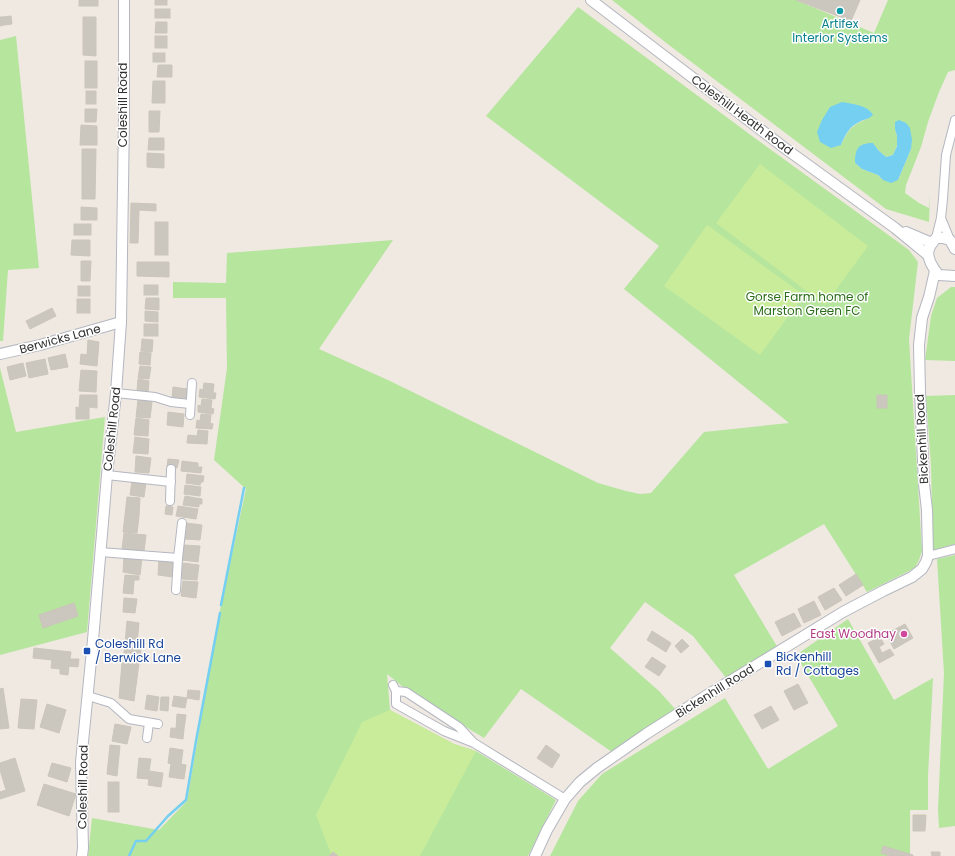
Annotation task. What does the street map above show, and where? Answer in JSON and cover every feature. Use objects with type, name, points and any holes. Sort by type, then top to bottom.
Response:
[{"type":"street","name":"Coleshill Road","points":[[82,856],[81,762],[107,475],[116,393],[121,322],[124,0]]},
{"type":"street","name":"Coleshill Heath Road","points":[[591,0],[786,149],[895,228],[928,255]]},
{"type":"street","points":[[953,276],[939,275],[935,271],[928,255],[929,248],[934,240],[941,218],[946,156],[955,120]]},
{"type":"street","points":[[941,218],[952,245]]},
{"type":"street","name":"Coleshill Heath Road","points":[[895,228],[934,240],[943,238],[952,245]]},
{"type":"street","name":"Bickenhill Road","points":[[535,856],[547,830],[565,799],[580,782],[597,768],[686,708],[843,612],[912,577],[922,569],[928,556],[927,510],[924,484],[920,400],[919,345],[922,318],[929,298],[935,271]]},
{"type":"street","name":"Bickenhill Road","points":[[929,298],[953,276]]},
{"type":"street","name":"Berwicks Lane","points":[[0,354],[40,345],[121,322]]},
{"type":"street","points":[[190,415],[192,383]]},
{"type":"street","points":[[116,393],[155,397],[171,402],[190,404]]},
{"type":"street","points":[[170,501],[171,469]]},
{"type":"street","points":[[107,475],[170,482]]},
{"type":"street","points":[[176,590],[182,523]]},
{"type":"street","points":[[928,556],[955,549]]},
{"type":"street","points":[[100,552],[178,558]]},
{"type":"street","points":[[474,743],[459,727],[406,692],[394,688],[396,704],[444,731],[474,743],[565,799]]},
{"type":"street","points":[[88,696],[111,703],[129,719],[158,724]]},
{"type":"street","points":[[147,738],[149,723]]},
{"type":"green space","points":[[612,0],[796,0],[874,33],[888,0],[955,0],[955,70],[948,72],[939,92],[921,147],[906,185],[905,193],[929,208],[930,193],[929,222],[886,209],[665,42]],"holes":[[[842,102],[869,118],[852,128],[846,135],[841,145]],[[895,129],[911,149],[898,180],[883,180],[878,175],[862,169],[855,163],[872,143],[886,157],[893,155],[897,143]]]},
{"type":"green space","name":"Gorse Farm home of Marston Green FC","points":[[578,7],[909,250],[918,262],[909,339],[922,551],[915,568],[867,592],[824,524],[734,575],[778,648],[727,679],[693,636],[645,602],[610,648],[659,691],[677,711],[612,752],[521,689],[484,738],[413,695],[387,674],[390,710],[454,744],[476,751],[556,800],[528,856],[88,856],[92,818],[159,830],[187,801],[219,615],[246,489],[214,460],[227,368],[226,298],[173,298],[173,282],[226,283],[227,253],[393,240],[319,349],[390,381],[598,483],[626,491],[640,494],[651,493],[704,432],[789,423],[624,289],[659,246],[486,116]]},
{"type":"green space","points":[[16,36],[39,268],[8,270],[3,341],[0,341],[0,40]]},
{"type":"green space","points":[[760,164],[868,246],[825,305],[716,223]]},
{"type":"green space","points":[[707,225],[804,295],[760,355],[664,286]]},
{"type":"green space","points":[[951,287],[955,287],[955,361],[925,360],[931,316],[937,298]]},
{"type":"green space","points":[[0,368],[16,432],[105,417],[87,632],[0,655]]},
{"type":"green space","points":[[955,395],[955,544],[933,550],[931,466],[926,396]]},
{"type":"green space","points":[[955,555],[955,826],[939,828],[938,810],[944,673],[937,559]]},
{"type":"green space","points":[[848,619],[894,700],[933,678],[928,776],[928,810],[910,810],[910,854],[882,851],[890,856],[550,856],[578,801],[602,774],[725,698],[768,769],[838,726],[796,655]]},
{"type":"green space","points":[[390,710],[454,744],[476,751],[420,856],[333,856],[316,815],[362,722]]},
{"type":"water","points":[[842,102],[864,107],[873,115],[857,123],[851,128],[846,134],[841,145],[831,148],[820,142],[817,132],[830,107]]},
{"type":"water","points":[[899,120],[906,123],[910,128],[912,140],[911,149],[898,180],[891,183],[883,180],[878,175],[862,169],[855,163],[855,158],[858,148],[868,143],[873,143],[886,157],[893,155],[897,146],[895,122]]},
{"type":"building","points":[[79,0],[98,0],[98,6],[79,6]]},
{"type":"building","points":[[155,0],[167,0],[167,5],[155,5]]},
{"type":"building","name":"Artifex Interior Systems","points":[[796,0],[860,0],[851,21]]},
{"type":"building","points":[[155,9],[170,9],[170,18],[155,18]]},
{"type":"building","points":[[11,16],[12,24],[4,25],[3,17]]},
{"type":"building","points":[[0,17],[3,17],[4,25],[0,26]]},
{"type":"building","points":[[83,17],[96,17],[96,56],[83,55]]},
{"type":"building","points":[[156,22],[167,22],[167,33],[155,33]]},
{"type":"building","points":[[155,36],[167,36],[167,48],[155,48]]},
{"type":"building","points":[[153,53],[165,53],[165,62],[153,62]]},
{"type":"building","points":[[85,61],[97,61],[97,88],[85,88]]},
{"type":"building","points":[[158,65],[172,65],[172,77],[157,77]]},
{"type":"building","points":[[153,81],[165,81],[165,103],[152,103]]},
{"type":"building","points":[[86,91],[96,91],[96,104],[86,104]]},
{"type":"building","points":[[85,109],[97,109],[96,122],[85,122]]},
{"type":"building","points":[[149,111],[160,111],[159,132],[149,132]]},
{"type":"building","points":[[81,125],[97,126],[97,145],[80,145]]},
{"type":"building","points":[[149,138],[164,138],[164,150],[148,150]]},
{"type":"building","points":[[82,149],[96,149],[95,199],[82,199]]},
{"type":"building","points":[[147,153],[164,154],[164,168],[147,167]]},
{"type":"building","points":[[131,203],[156,204],[156,211],[139,210],[138,243],[130,243]]},
{"type":"building","points":[[81,207],[97,208],[97,220],[81,220]]},
{"type":"building","points":[[155,222],[168,222],[168,255],[155,255]]},
{"type":"building","points":[[74,224],[91,224],[91,235],[74,235]]},
{"type":"building","points":[[72,240],[90,240],[90,256],[71,255]]},
{"type":"building","points":[[81,261],[91,261],[90,281],[81,281]]},
{"type":"building","points":[[137,262],[169,262],[169,277],[137,276]]},
{"type":"building","points":[[144,285],[158,285],[158,295],[144,295]]},
{"type":"building","points":[[78,286],[90,286],[90,296],[78,296]]},
{"type":"building","points":[[146,298],[159,298],[159,310],[145,309]]},
{"type":"building","points":[[77,299],[90,299],[90,313],[77,313]]},
{"type":"building","points":[[52,308],[56,316],[30,329],[26,321]]},
{"type":"building","points":[[145,311],[158,312],[158,322],[145,321]]},
{"type":"building","points":[[144,324],[158,324],[158,336],[144,336]]},
{"type":"building","points":[[142,339],[153,340],[152,352],[141,351]]},
{"type":"building","points":[[88,340],[99,342],[97,366],[80,364],[81,354],[87,355]]},
{"type":"building","points":[[140,352],[151,353],[150,365],[139,364]]},
{"type":"building","points":[[65,354],[68,367],[51,370],[48,358]]},
{"type":"building","points":[[45,359],[48,374],[29,378],[26,363]]},
{"type":"building","points":[[23,363],[26,376],[10,380],[7,367]]},
{"type":"building","points":[[140,366],[151,367],[149,379],[138,378]]},
{"type":"building","points":[[81,370],[97,371],[96,392],[79,391]]},
{"type":"building","points":[[138,379],[149,381],[148,393],[137,391]]},
{"type":"building","points":[[204,383],[214,384],[213,393],[216,393],[215,399],[199,397],[200,389],[203,390]]},
{"type":"building","points":[[173,387],[187,389],[186,400],[172,398]]},
{"type":"building","points":[[80,395],[97,395],[97,408],[89,407],[89,419],[76,419],[76,407],[79,408]]},
{"type":"building","points":[[877,395],[887,395],[887,408],[877,408]]},
{"type":"building","points":[[202,399],[212,400],[211,408],[214,409],[213,414],[198,412],[198,405],[201,406]]},
{"type":"building","points":[[138,400],[152,402],[150,418],[136,417]]},
{"type":"building","points":[[168,412],[184,414],[183,427],[167,425]]},
{"type":"building","points":[[201,414],[211,415],[210,423],[213,424],[212,429],[196,428],[197,420],[200,421]]},
{"type":"building","points":[[136,418],[149,420],[148,436],[134,435]]},
{"type":"building","points":[[198,430],[208,431],[207,444],[187,443],[188,435],[197,436]]},
{"type":"building","points":[[135,437],[149,439],[148,454],[133,453]]},
{"type":"building","points":[[136,456],[151,458],[149,473],[135,472]]},
{"type":"building","points":[[168,459],[179,460],[177,468],[167,466]]},
{"type":"building","points":[[182,461],[198,463],[198,467],[202,467],[201,473],[181,471]]},
{"type":"building","points":[[187,474],[204,476],[203,482],[201,482],[200,485],[186,483]]},
{"type":"building","points":[[132,481],[146,482],[144,497],[130,495]]},
{"type":"building","points":[[185,485],[201,487],[200,496],[184,494]]},
{"type":"building","points":[[185,496],[202,499],[202,504],[199,504],[199,507],[183,505]]},
{"type":"building","points":[[127,497],[140,498],[139,516],[125,515]]},
{"type":"building","points":[[166,506],[173,507],[172,515],[165,514]]},
{"type":"building","points":[[178,506],[198,509],[196,519],[176,516]]},
{"type":"building","points":[[125,515],[139,516],[137,533],[123,532]]},
{"type":"building","points":[[186,523],[202,525],[200,540],[185,539]]},
{"type":"building","points":[[124,533],[146,535],[144,551],[122,549]]},
{"type":"building","points":[[184,545],[200,546],[198,562],[182,560]]},
{"type":"building","points":[[124,556],[142,558],[140,575],[123,572]]},
{"type":"building","points":[[159,559],[175,561],[173,577],[158,575]]},
{"type":"building","points":[[183,563],[199,565],[197,580],[182,579]]},
{"type":"building","points":[[856,574],[863,585],[846,596],[839,585]]},
{"type":"building","points":[[125,575],[139,576],[139,580],[134,580],[133,594],[123,593]]},
{"type":"building","points":[[183,581],[198,582],[196,598],[181,596]]},
{"type":"building","points":[[834,588],[842,600],[825,610],[818,597]]},
{"type":"building","points":[[124,598],[137,599],[135,613],[123,612]]},
{"type":"building","points":[[814,601],[821,615],[804,623],[798,609]]},
{"type":"building","points":[[74,603],[78,616],[43,628],[39,615]]},
{"type":"building","points":[[794,613],[801,626],[782,636],[775,622]]},
{"type":"building","points":[[127,621],[139,623],[137,644],[125,643]]},
{"type":"building","points":[[905,624],[913,638],[894,649],[886,634]]},
{"type":"building","points":[[652,631],[671,643],[666,652],[647,640]]},
{"type":"building","points":[[880,637],[884,644],[879,647],[882,653],[890,649],[894,655],[879,663],[868,643]]},
{"type":"building","points":[[682,639],[689,646],[681,653],[675,646]]},
{"type":"building","points":[[125,646],[141,649],[139,661],[123,659]]},
{"type":"building","points":[[34,648],[71,652],[70,659],[79,659],[78,667],[69,666],[68,675],[60,674],[60,669],[51,668],[52,660],[33,658]]},
{"type":"building","points":[[652,657],[666,666],[659,676],[645,667]]},
{"type":"building","points":[[122,663],[139,663],[134,701],[119,698]]},
{"type":"building","points":[[798,684],[808,703],[794,710],[784,691]]},
{"type":"building","points":[[3,688],[9,728],[0,729],[0,689]]},
{"type":"building","points":[[188,690],[200,691],[199,700],[187,698]]},
{"type":"building","points":[[147,695],[159,697],[157,711],[145,709]]},
{"type":"building","points":[[174,696],[187,698],[185,708],[172,706]]},
{"type":"building","points":[[161,697],[169,697],[168,711],[160,710]]},
{"type":"building","points":[[21,699],[37,700],[34,729],[18,728]]},
{"type":"building","points":[[47,704],[66,710],[59,733],[40,727]]},
{"type":"building","points":[[771,706],[779,720],[762,729],[754,715]]},
{"type":"building","points":[[177,714],[186,715],[184,729],[176,729]]},
{"type":"building","points":[[115,724],[131,727],[127,744],[112,741]]},
{"type":"building","points":[[171,728],[184,729],[183,739],[170,737]]},
{"type":"building","points":[[110,745],[120,746],[117,776],[107,774]]},
{"type":"building","points":[[546,745],[560,755],[552,768],[537,758]]},
{"type":"building","points":[[170,748],[183,750],[181,764],[186,765],[184,779],[169,777],[171,764],[168,763]]},
{"type":"building","points":[[15,758],[25,791],[0,799],[0,792],[6,790],[0,770],[0,763]]},
{"type":"building","points":[[139,758],[151,759],[149,771],[163,773],[161,787],[148,785],[149,779],[137,778]]},
{"type":"building","points":[[52,763],[71,768],[67,782],[48,776]]},
{"type":"building","points":[[108,782],[119,782],[119,812],[108,812]]},
{"type":"building","points":[[44,784],[76,794],[69,816],[37,805]]},
{"type":"building","points":[[913,815],[926,815],[925,831],[913,831]]},
{"type":"building","points":[[883,846],[913,856],[890,856],[881,853]]},
{"type":"building","points":[[333,852],[338,856],[329,856]]},
{"type":"building","points":[[931,852],[940,852],[940,856],[932,856]]},
{"type":"waterway","points":[[221,605],[244,488]]},
{"type":"waterway","points":[[129,856],[136,841],[146,841],[168,816],[186,800],[220,613]]},
{"type":"place","name":"Artifex Interior Systems","points":[[840,11]]},
{"type":"place","name":"East Woodhay","points":[[904,634]]},
{"type":"place","name":"Coleshill Rd / Berwick Lane","points":[[87,651]]},
{"type":"place","name":"Bickenhill Rd / Cottages","points":[[768,664]]}]
